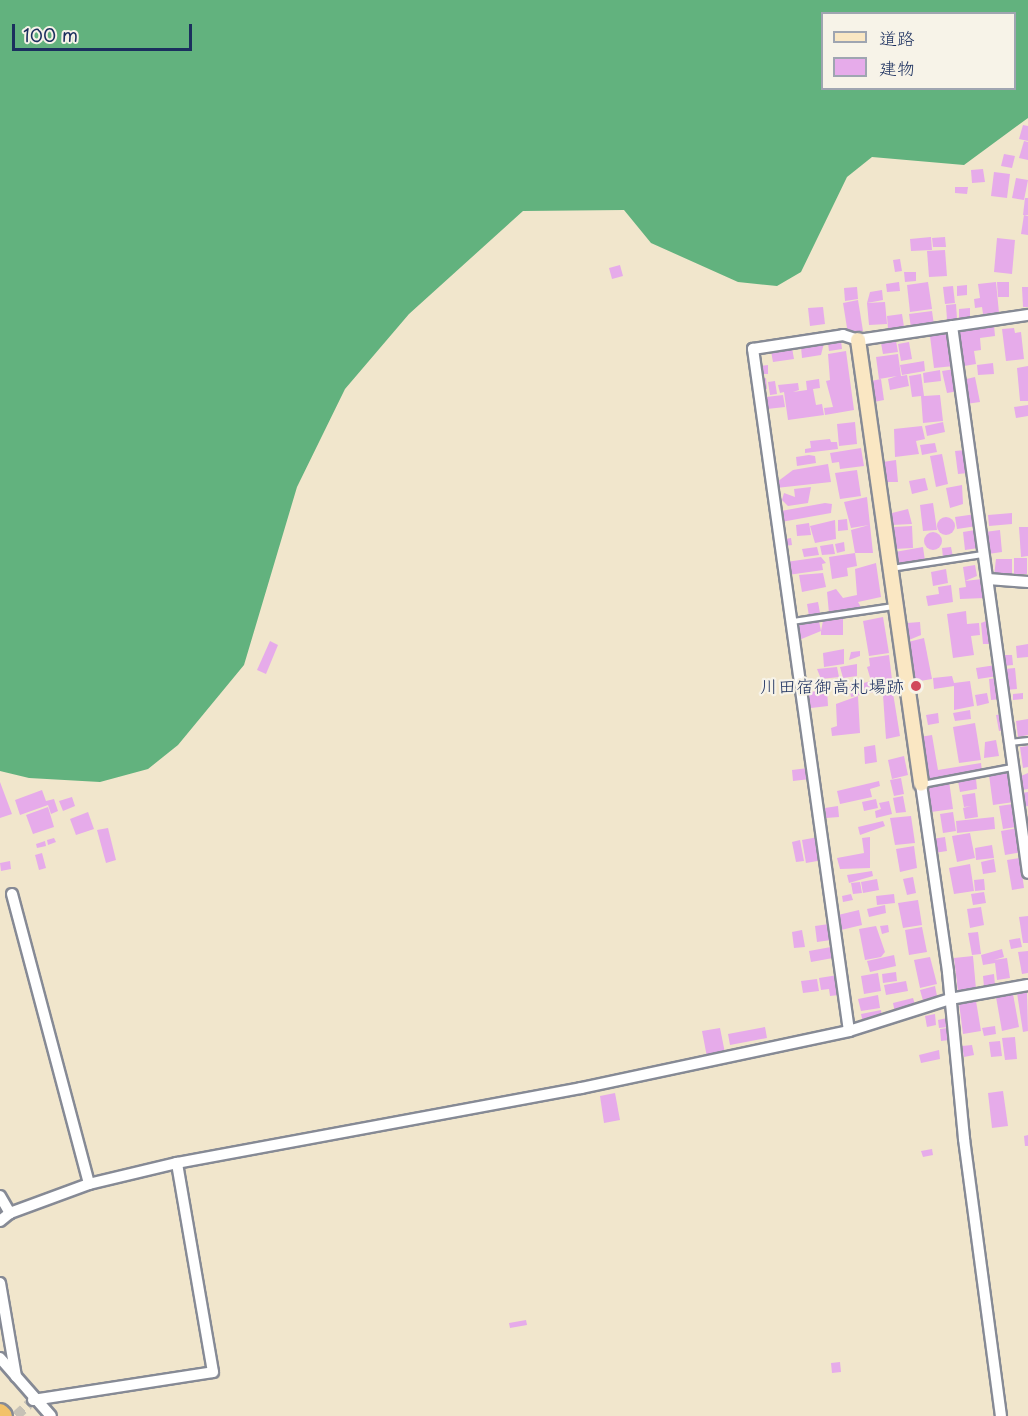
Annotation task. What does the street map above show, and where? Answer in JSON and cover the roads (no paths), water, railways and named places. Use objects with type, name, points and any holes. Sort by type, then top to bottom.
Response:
[{"type":"street","points":[[849,1031],[753,349],[843,334],[858,340],[1028,315]]},
{"type":"street","points":[[952,326],[985,554],[1011,767],[1028,873]]},
{"type":"street","points":[[858,340],[950,999],[965,1150],[1001,1416]]},
{"type":"street","points":[[988,579],[1028,582]]},
{"type":"street","points":[[12,894],[89,1184]]},
{"type":"street","points":[[0,1221],[10,1212],[89,1184],[177,1163],[581,1088],[849,1031],[950,999],[1028,985]]},
{"type":"street","points":[[33,1400],[213,1372],[177,1163]]},
{"type":"street","points":[[0,1196],[10,1212]]},
{"type":"street","points":[[0,1283],[16,1377]]},
{"type":"street","points":[[0,1358],[33,1400],[51,1416]]},
{"type":"lane","points":[[891,568],[985,554]]},
{"type":"lane","points":[[792,621],[896,606]]},
{"type":"lane","points":[[1008,742],[1028,740]]},
{"type":"lane","points":[[921,784],[1011,767]]},
{"type":"tunnel","points":[[16,1416],[33,1400]]},
{"type":"place","name":"川田宿御高札場跡","points":[[916,686]]}]
